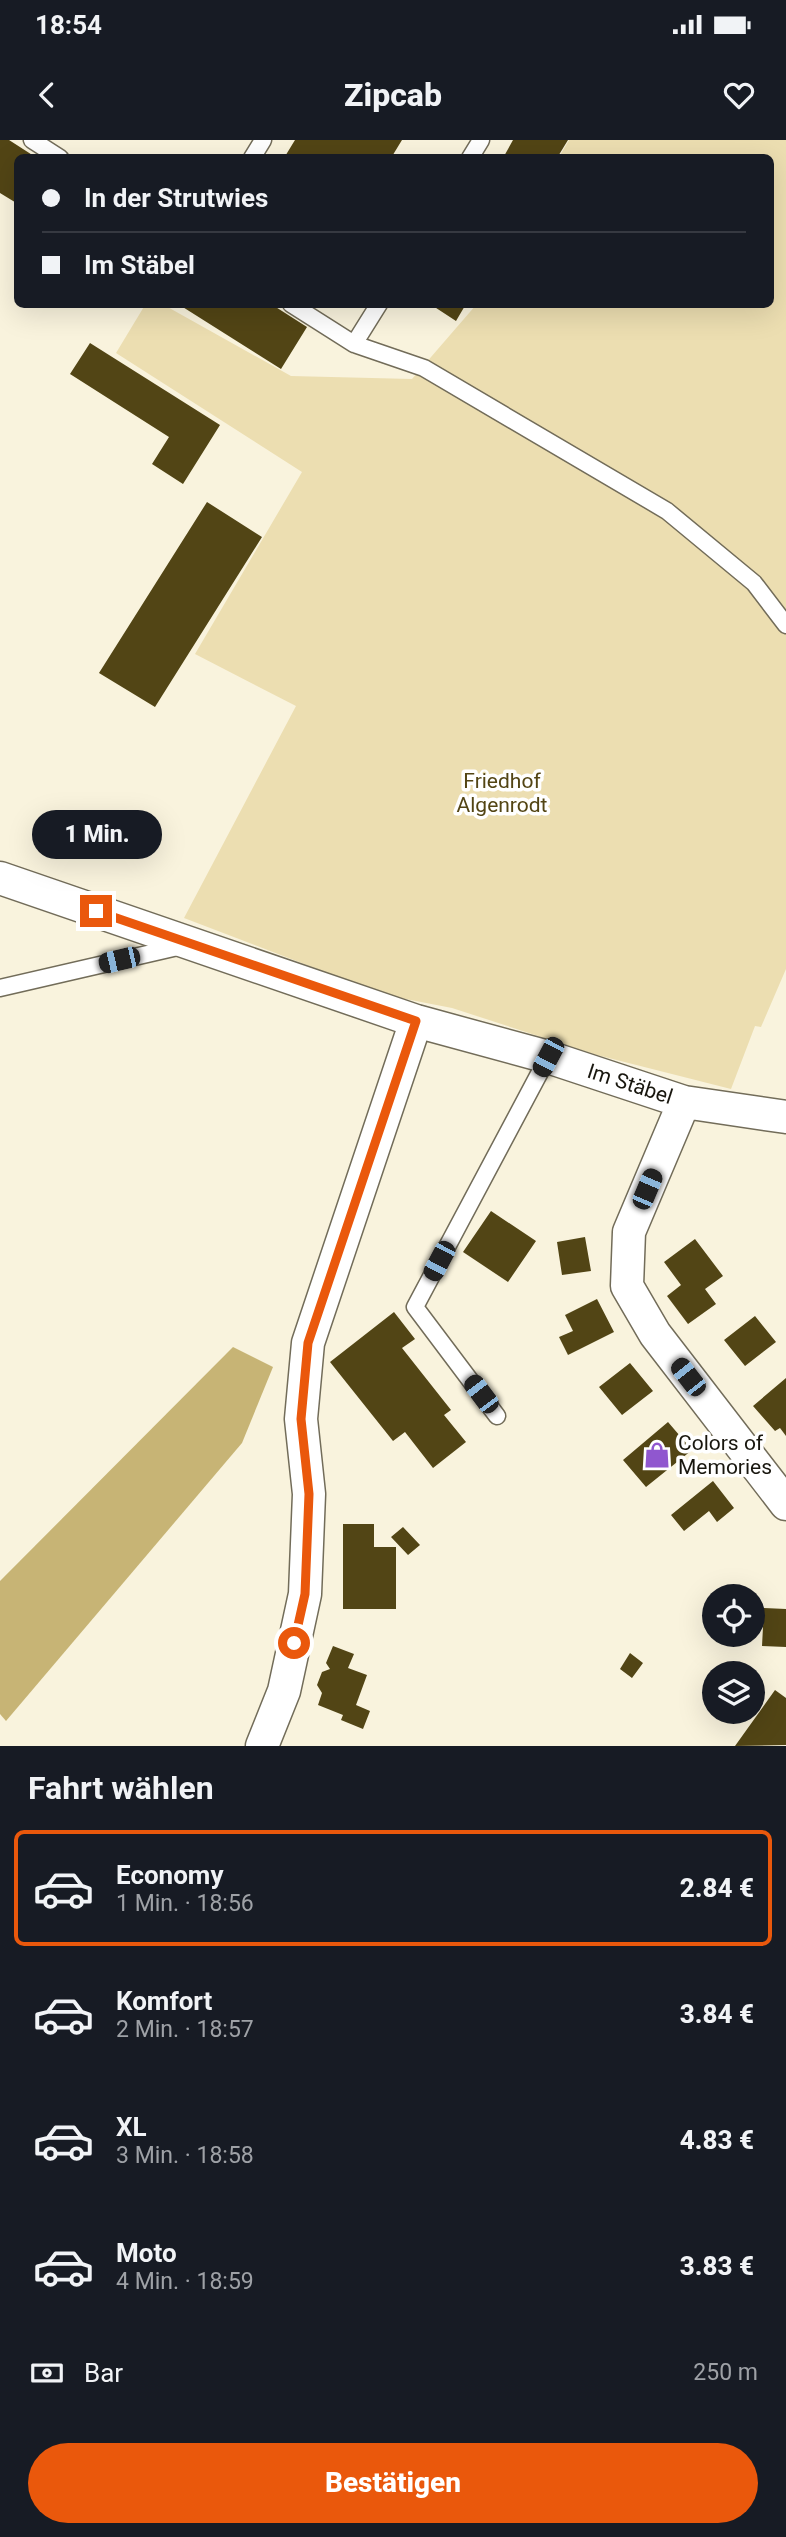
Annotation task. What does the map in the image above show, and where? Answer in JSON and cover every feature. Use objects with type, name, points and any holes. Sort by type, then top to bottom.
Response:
[{"type":"street","name":"Im Stäbel","points":[[0,878],[416,1021],[548,1057],[684,1102],[786,1117]]},
{"type":"street","points":[[262,1746],[284,1690],[305,1594],[309,1494],[301,1419],[308,1343],[416,1021]]},
{"type":"street","points":[[684,1102],[629,1232],[627,1286],[655,1334],[786,1504]]},
{"type":"lane","points":[[32,140],[54,154]]},
{"type":"lane","points":[[297,308],[354,344],[424,368],[667,511],[754,583],[786,625]]},
{"type":"lane","points":[[354,344],[376,308]]},
{"type":"lane","points":[[0,988],[191,944]]},
{"type":"lane","points":[[497,1416],[415,1307],[548,1057]]},
{"type":"green space","name":"Friedhof Algenrodt","points":[[569,140],[786,140],[786,969],[761,1027],[755,1026],[731,1089],[597,1055],[452,1008],[385,995],[184,918],[296,706],[195,654],[302,472],[116,353],[143,308],[169,308],[291,376],[412,379],[473,308],[774,308],[774,154],[561,154]]},
{"type":"shaded area","points":[[233,1347],[273,1367],[242,1443],[6,1721],[0,1714],[0,1581]]},
{"type":"building","points":[[0,140],[9,140],[31,154],[14,154],[14,202],[0,193]]},
{"type":"building","points":[[295,140],[402,140],[393,154],[286,154]]},
{"type":"building","points":[[513,140],[568,140],[559,154],[505,154]]},
{"type":"building","points":[[184,308],[277,308],[307,327],[281,369]]},
{"type":"building","points":[[436,308],[464,308],[456,321]]},
{"type":"building","points":[[90,343],[220,425],[183,484],[152,464],[169,437],[70,374]]},
{"type":"building","points":[[207,502],[262,537],[155,707],[99,673]]},
{"type":"building","points":[[491,1211],[536,1241],[508,1282],[463,1252]]},
{"type":"building","points":[[585,1237],[591,1271],[562,1275],[557,1242]]},
{"type":"building","points":[[695,1239],[723,1276],[705,1289],[716,1304],[688,1324],[667,1296],[681,1285],[664,1262]]},
{"type":"building","points":[[597,1299],[614,1332],[568,1355],[559,1337],[573,1331],[565,1315]]},
{"type":"building","points":[[394,1312],[415,1339],[402,1348],[451,1410],[444,1415],[466,1442],[433,1468],[405,1432],[393,1441],[330,1362]]},
{"type":"building","points":[[755,1316],[776,1342],[745,1366],[724,1340]]},
{"type":"building","points":[[630,1363],[653,1391],[622,1415],[599,1387]]},
{"type":"building","points":[[786,1378],[786,1436],[780,1428],[775,1431],[753,1406]]},
{"type":"building","name":"Colors of Memories","points":[[668,1422],[692,1450],[646,1487],[623,1460]]},
{"type":"building","points":[[713,1481],[734,1508],[717,1522],[709,1511],[684,1531],[671,1515]]},
{"type":"building","points":[[343,1524],[374,1524],[374,1547],[396,1547],[396,1609],[343,1609]]},
{"type":"building","points":[[403,1527],[420,1545],[408,1555],[391,1537]]},
{"type":"building","points":[[765,1608],[786,1609],[786,1647],[765,1646]]},
{"type":"building","points":[[333,1646],[354,1654],[348,1668],[367,1675],[356,1705],[370,1711],[363,1729],[341,1720],[343,1715],[318,1705],[322,1693],[317,1685],[322,1672],[330,1669],[326,1663]]},
{"type":"building","points":[[630,1653],[643,1663],[632,1678],[620,1669]]},
{"type":"building","points":[[775,1690],[786,1698],[786,1745],[735,1746],[751,1724],[765,1724],[765,1704]]},
{"type":"place","name":"Colors of Memories","points":[[657,1455]]},
{"type":"route","points":[[96,911],[416,1021],[308,1343],[301,1419],[309,1494],[305,1594],[294,1643]]}]
